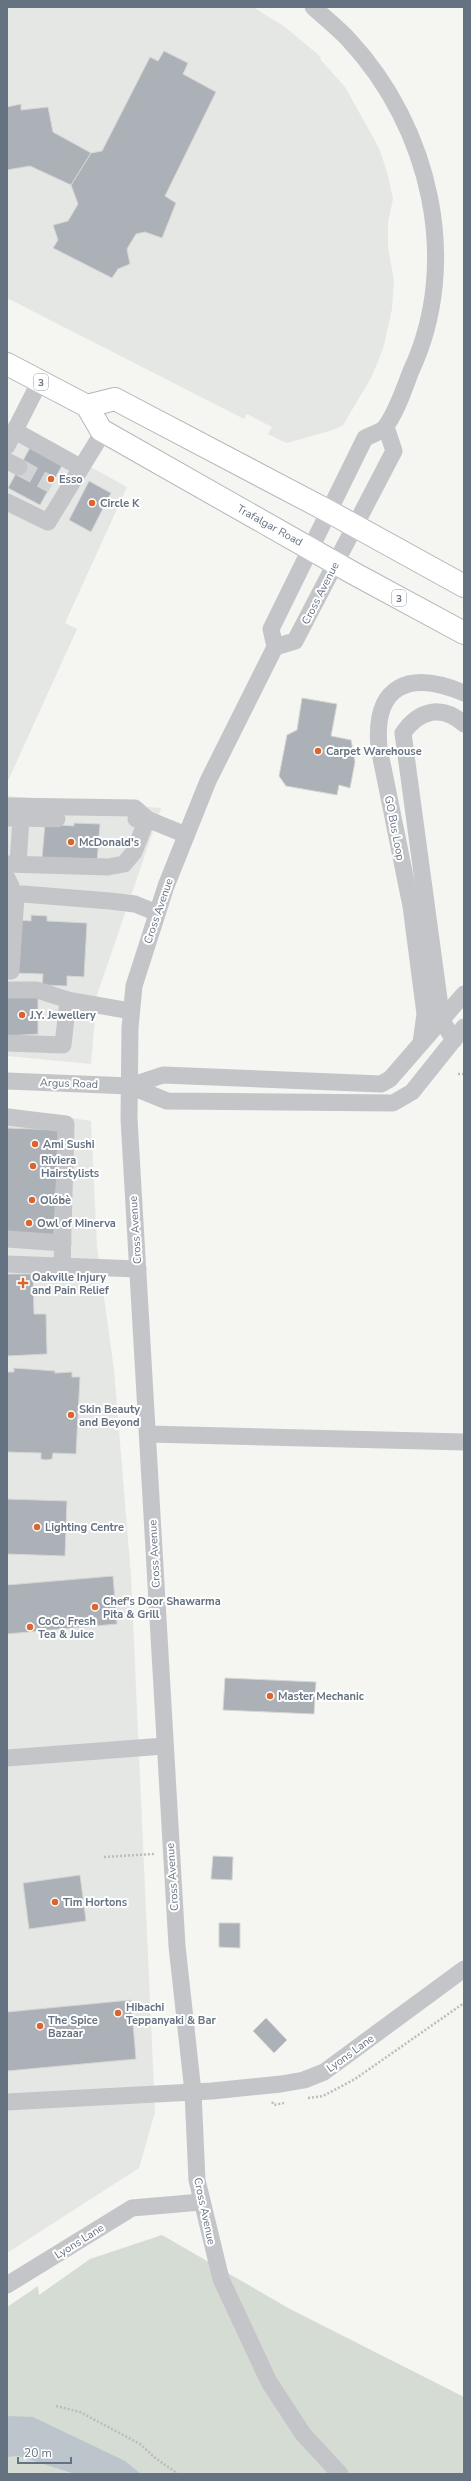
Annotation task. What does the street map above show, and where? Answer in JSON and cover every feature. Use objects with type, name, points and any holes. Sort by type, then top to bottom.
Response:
[{"type":"main road","name":"3","points":[[7,364],[87,406]]},
{"type":"main road","points":[[87,406],[115,399],[328,511],[464,586]]},
{"type":"main road","name":"Trafalgar Road","points":[[87,406],[103,432],[464,633]]},
{"type":"street","points":[[274,647],[271,629],[328,511],[365,438],[386,428],[420,352],[431,311],[437,272],[431,208],[418,152],[386,88],[349,40],[313,7]]},
{"type":"street","points":[[7,446],[40,381]]},
{"type":"street","name":"Cross Avenue","points":[[340,2474],[303,2434],[269,2382],[221,2279],[201,2202],[197,2180],[193,2092],[177,1946],[164,1746],[148,1434],[129,1119],[131,1011],[134,986],[157,913],[208,780],[274,647],[295,642],[335,562],[394,451],[386,428]]},
{"type":"street","points":[[15,431],[80,467]]},
{"type":"street","points":[[7,502],[48,522],[59,489],[80,467],[103,432]]},
{"type":"street","name":"GO Bus Loop","points":[[422,1043],[425,1014],[411,906],[379,748],[377,726],[388,698],[398,687],[418,681],[442,684],[464,693]]},
{"type":"street","points":[[130,1086],[167,1101],[393,1103],[402,1100],[412,1092],[459,1033],[442,1021],[403,732],[412,720],[431,712],[446,712],[464,724]]},
{"type":"street","points":[[7,806],[135,808],[147,819],[186,835]]},
{"type":"street","points":[[14,818],[147,819],[134,852],[124,864],[108,867],[12,864],[14,818]]},
{"type":"street","points":[[7,878],[12,898],[11,971],[7,971]]},
{"type":"street","points":[[12,898],[23,894],[116,901],[135,904],[157,913]]},
{"type":"street","points":[[7,990],[37,990],[68,1000],[131,1011]]},
{"type":"street","points":[[130,1086],[163,1075],[381,1084],[390,1079],[464,994]]},
{"type":"street","points":[[7,1043],[63,1045],[68,1000]]},
{"type":"street","name":"Argus Road","points":[[7,1080],[130,1086]]},
{"type":"street","points":[[7,1118],[66,1124],[62,1267]]},
{"type":"street","points":[[7,1239],[63,1243]]},
{"type":"street","points":[[7,1264],[138,1269]]},
{"type":"street","points":[[148,1434],[464,1442]]},
{"type":"street","points":[[7,1758],[164,1746]]},
{"type":"street","name":"Lyons Lane","points":[[7,2102],[193,2092],[281,2084],[304,2080],[324,2072],[464,1969]]},
{"type":"street","name":"Lyons Lane","points":[[7,2285],[132,2208],[201,2202]]},
{"type":"path","points":[[458,1074],[464,1074]]},
{"type":"path","points":[[104,1857],[171,1853]]},
{"type":"path","points":[[302,2100],[323,2096],[356,2079],[464,2003]]},
{"type":"path","points":[[270,2098],[274,2105],[288,2102]]},
{"type":"path","points":[[56,2406],[80,2412],[140,2444],[154,2457],[178,2474]]},
{"type":"shaded area","points":[[7,7],[253,7],[285,27],[321,57],[320,59],[345,87],[379,148],[387,172],[393,199],[388,222],[388,247],[394,281],[392,309],[383,349],[371,378],[343,425],[333,430],[287,443],[268,434],[272,427],[247,414],[244,419],[7,298]]},
{"type":"shaded area","points":[[7,421],[127,487],[65,623],[77,629],[7,783]]},
{"type":"shaded area","points":[[7,796],[161,808],[97,995],[91,1064],[7,1056]]},
{"type":"shaded area","points":[[7,1108],[91,1121],[97,1247],[114,1370],[131,1576],[155,2112],[139,2168],[7,2253]]},
{"type":"shaded area","points":[[162,2235],[290,2309],[464,2397],[464,2474],[7,2474],[7,2307],[38,2286],[39,2295],[90,2259]]},
{"type":"shaded area","points":[[7,2416],[33,2417],[125,2461],[141,2474],[75,2474],[18,2456],[7,2457]]},
{"type":"building","points":[[164,51],[188,63],[183,74],[216,92],[165,196],[176,203],[162,238],[145,232],[136,234],[127,249],[130,264],[118,269],[112,278],[53,248],[58,240],[53,225],[68,221],[78,204],[71,185],[91,153],[102,151],[150,57],[158,61]]},
{"type":"building","points":[[21,104],[21,110],[48,107],[53,132],[91,153],[71,185],[30,166],[7,170],[7,107]]},
{"type":"building","points":[[32,444],[64,462],[40,505],[8,488]]},
{"type":"building","points":[[89,481],[111,493],[91,532],[69,520]]},
{"type":"building","name":"Carpet Warehouse","points":[[302,698],[337,704],[331,736],[351,740],[355,762],[350,788],[339,785],[337,795],[286,786],[279,776],[287,735],[297,730]]},
{"type":"building","name":"McDonald's","points":[[74,823],[100,824],[97,862],[42,858],[45,824],[74,826]]},
{"type":"building","points":[[31,915],[47,916],[47,921],[87,923],[84,977],[67,976],[67,986],[42,985],[43,974],[15,973],[18,920],[31,921]]},
{"type":"building","name":"J.Y. Jewellery","points":[[7,996],[38,996],[38,1034],[7,1036]]},
{"type":"building","points":[[7,1128],[59,1130],[54,1235],[7,1233]]},
{"type":"building","points":[[7,1274],[33,1274],[34,1314],[46,1314],[47,1354],[7,1356]]},
{"type":"building","points":[[14,1368],[55,1371],[55,1373],[72,1372],[72,1377],[80,1377],[76,1454],[53,1453],[52,1459],[46,1460],[41,1459],[41,1453],[7,1452],[7,1372],[14,1372]]},
{"type":"building","name":"Lighting Centre","points":[[7,1499],[67,1501],[65,1556],[7,1554]]},
{"type":"building","points":[[113,1576],[117,1624],[7,1634],[7,1585]]},
{"type":"building","name":"Master Mechanic","points":[[225,1678],[316,1682],[314,1714],[223,1710]]},
{"type":"building","points":[[213,1856],[233,1857],[232,1880],[211,1879]]},
{"type":"building","name":"Tim Hortons","points":[[80,1875],[86,1921],[29,1929],[23,1883]]},
{"type":"building","points":[[219,1923],[240,1923],[240,1948],[219,1947]]},
{"type":"building","points":[[131,2000],[136,2059],[7,2071],[7,2012]]},
{"type":"building","points":[[266,2018],[287,2040],[274,2053],[253,2031]]},
{"type":"tunnel","points":[[19,467],[52,485]]},
{"type":"place","name":"Esso","points":[[51,479]]},
{"type":"place","name":"Circle K","points":[[92,503]]},
{"type":"place","name":"Carpet Warehouse","points":[[318,751]]},
{"type":"place","name":"McDonald's","points":[[71,842]]},
{"type":"place","name":"J.Y. Jewellery","points":[[22,1015]]},
{"type":"place","name":"Ami Sushi","points":[[35,1144]]},
{"type":"place","name":"Riviera Hairstylists","points":[[33,1166]]},
{"type":"place","name":"Olóbè","points":[[32,1200]]},
{"type":"place","name":"Owl of Minerva","points":[[29,1223]]},
{"type":"place","name":"Oakville Injury and Pain Relief","points":[[23,1283]]},
{"type":"place","name":"Skin Beauty and Beyond","points":[[71,1415]]},
{"type":"place","name":"Lighting Centre","points":[[37,1527]]},
{"type":"place","name":"Chef's Door Shawarma Pita & Grill","points":[[95,1607]]},
{"type":"place","name":"CoCo Fresh Tea & Juice","points":[[30,1627]]},
{"type":"place","name":"Master Mechanic","points":[[270,1696]]},
{"type":"place","name":"Tim Hortons","points":[[55,1902]]},
{"type":"place","name":"Hibachi Teppanyaki & Bar","points":[[118,2013]]},
{"type":"place","name":"The Spice Bazaar","points":[[40,2026]]}]
